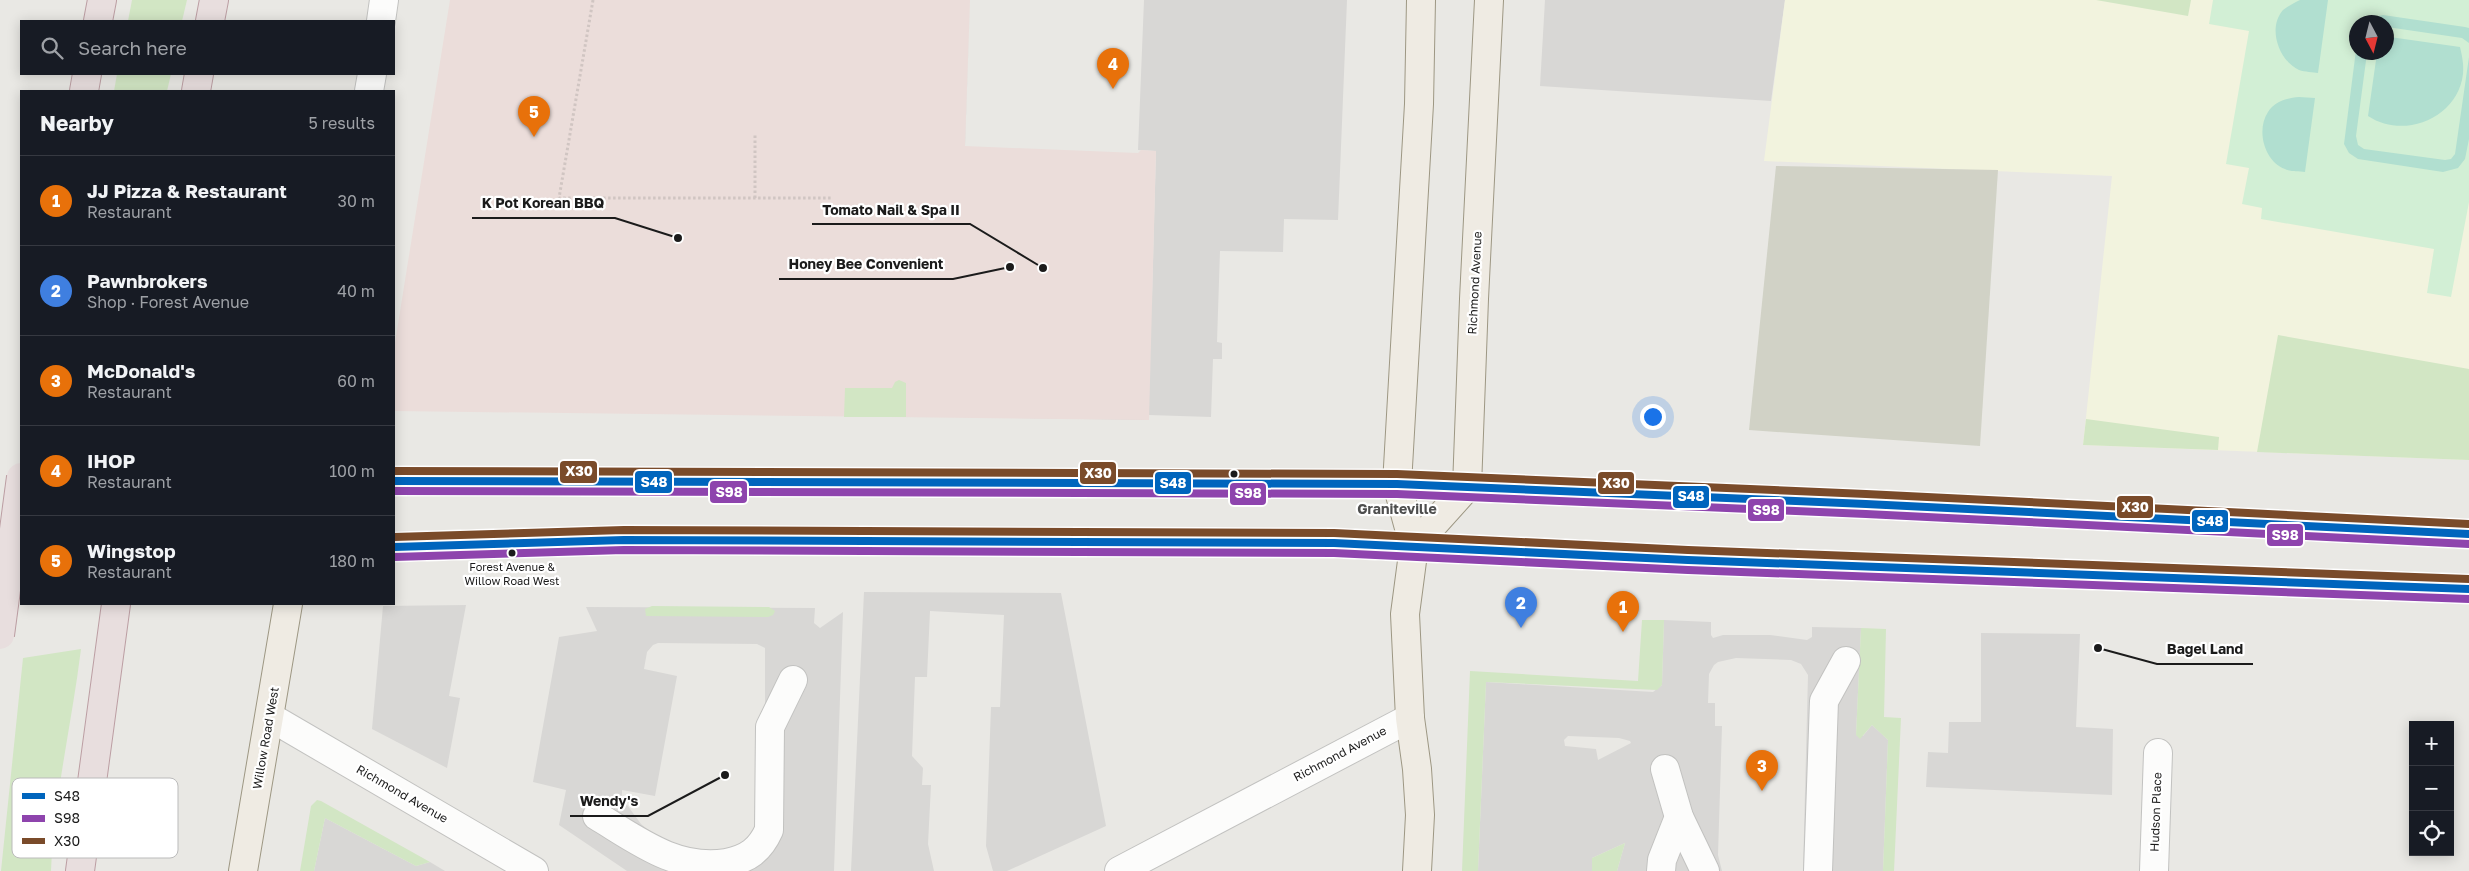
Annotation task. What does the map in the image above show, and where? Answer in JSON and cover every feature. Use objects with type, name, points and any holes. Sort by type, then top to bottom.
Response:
[{"type":"highway","points":[[98,20],[102,0]]},
{"type":"highway","points":[[210,20],[214,0]]},
{"type":"highway","points":[[84,90],[87,75]]},
{"type":"highway","points":[[196,90],[200,75]]},
{"type":"highway","points":[[0,635],[20,485]]},
{"type":"highway","points":[[93,778],[116,605]]},
{"type":"highway","points":[[80,871],[82,858]]},
{"type":"main road","points":[[1418,871],[1420,814],[1417,769],[1410,718],[1405,614],[1414,546],[1397,484],[1419,104],[1422,0]]},
{"type":"main road","name":"Richmond Avenue","points":[[1467,487],[1489,0]]},
{"type":"main road","points":[[395,481],[1397,484],[1866,504],[2469,534]]},
{"type":"main road","points":[[1414,546],[1467,487]]},
{"type":"main road","points":[[395,547],[624,540],[753,539],[1201,544],[1334,543],[1688,560],[2469,590]]},
{"type":"main road","points":[[0,561],[20,557]]},
{"type":"main road","name":"Willow Road West","points":[[243,871],[288,605]]},
{"type":"street","points":[[381,20],[384,0]]},
{"type":"street","points":[[369,90],[372,75]]},
{"type":"street","points":[[1818,871],[1824,701],[1846,661]]},
{"type":"street","points":[[597,816],[664,856],[685,864],[712,866],[751,856],[763,844],[769,830],[770,727],[793,680]]},
{"type":"street","name":"Richmond Avenue","points":[[270,717],[534,871]]},
{"type":"street","name":"Richmond Avenue","points":[[1119,871],[1410,718]]},
{"type":"street","name":"Hudson Place","points":[[2154,871],[2158,753]]},
{"type":"street","points":[[1665,769],[1679,817],[1705,871]]},
{"type":"street","points":[[1661,871],[1662,860],[1679,817]]},
{"type":"path","points":[[593,0],[559,198],[833,198]]},
{"type":"path","points":[[755,134],[755,198]]},
{"type":"shaded area","points":[[450,0],[970,0],[965,146],[1138,153],[1141,150],[1156,151],[1149,420],[395,411],[395,343]]},
{"type":"shaded area","points":[[970,0],[965,146],[1152,297],[1156,151],[1138,150],[1144,0],[1347,0],[1338,220],[1284,219],[1283,252],[1220,251],[1217,342],[1222,343],[1222,359],[1213,359],[1211,417],[1149,415],[1149,420],[955,417]]},
{"type":"shaded area","points":[[1545,0],[1785,0],[1771,101],[1540,86]]},
{"type":"shaded area","points":[[1785,0],[2469,0],[2469,460],[2083,445],[2112,176],[1764,161]]},
{"type":"shaded area","points":[[2213,0],[2469,0],[2469,202],[2451,297],[2427,293],[2434,249],[2261,219],[2262,208],[2242,204],[2249,168],[2226,164],[2249,31],[2209,24]]},
{"type":"shaded area","points":[[1776,166],[1998,170],[1980,446],[1749,430]]},
{"type":"shaded area","points":[[864,592],[1061,593],[1106,826],[1007,871],[993,871],[986,846],[991,707],[1000,707],[1004,615],[930,611],[927,677],[915,677],[912,756],[923,768],[922,785],[931,785],[928,844],[934,871],[851,871]]},
{"type":"shaded area","points":[[466,605],[449,696],[460,698],[447,768],[372,729],[383,606]]},
{"type":"shaded area","points":[[586,607],[815,608],[814,623],[820,628],[843,612],[834,871],[627,871],[559,825],[566,790],[533,782],[559,637],[597,631]],"holes":[[[658,643],[757,644],[765,648],[765,715],[756,834],[738,851],[678,850],[665,844],[641,824],[622,798],[622,790],[655,796],[677,676],[644,669],[647,652],[653,645]]]},
{"type":"shaded area","points":[[1664,620],[1711,622],[1711,635],[1713,638],[1723,635],[1770,635],[1807,640],[1812,637],[1812,627],[1861,628],[1856,735],[1863,736],[1872,725],[1888,740],[1883,871],[1803,871],[1808,675],[1801,664],[1791,660],[1736,658],[1718,662],[1709,674],[1708,703],[1715,703],[1715,726],[1722,726],[1718,855],[1722,871],[1617,871],[1625,843],[1592,858],[1592,871],[1478,871],[1486,682],[1653,692],[1662,685]],"holes":[[[1568,736],[1619,738],[1631,743],[1598,760],[1596,749],[1565,746],[1564,740]]]},
{"type":"shaded area","points":[[1981,633],[2080,634],[2076,727],[2113,729],[2112,795],[1926,787],[1928,752],[1948,753],[1949,722],[1981,722]]},
{"type":"shaded area","points":[[325,818],[416,866],[430,862],[445,871],[314,871]]},
{"type":"green space","points":[[132,0],[187,0],[182,20],[128,20]]},
{"type":"green space","points":[[2096,0],[2191,0],[2188,16]]},
{"type":"green space","points":[[2300,0],[2328,0],[2318,73],[2299,70],[2292,66],[2281,52],[2277,43],[2276,26],[2278,17],[2283,10]]},
{"type":"green space","points":[[2394,17],[2469,28],[2469,43],[2462,38],[2394,28]]},
{"type":"green space","points":[[2394,38],[2460,47],[2463,60],[2463,74],[2459,89],[2451,103],[2440,113],[2413,125],[2397,126],[2382,123],[2368,116],[2376,60],[2394,60]]},
{"type":"green space","points":[[2469,57],[2469,139],[2465,159],[2458,168],[2443,172],[2358,159],[2349,153],[2344,144],[2355,60],[2366,60],[2356,136],[2358,145],[2364,149],[2445,160],[2451,159],[2455,154]]},
{"type":"green space","points":[[117,75],[171,75],[167,90],[114,90]]},
{"type":"green space","points":[[2299,97],[2315,98],[2305,172],[2290,171],[2278,165],[2267,152],[2263,136],[2264,119],[2271,108],[2282,101]]},
{"type":"green space","points":[[2278,335],[2469,369],[2469,460],[2257,452]]},
{"type":"green space","points":[[899,380],[906,383],[906,417],[844,417],[845,388],[892,388],[895,382]]},
{"type":"green space","points":[[2086,419],[2219,437],[2218,450],[2083,445]]},
{"type":"green space","points":[[652,606],[769,607],[775,611],[773,615],[768,617],[646,616],[645,609]]},
{"type":"green space","points":[[1642,620],[1664,620],[1662,685],[1657,690],[1486,682],[1478,871],[1462,871],[1470,671],[1638,681]]},
{"type":"green space","points":[[1861,628],[1886,629],[1884,717],[1901,718],[1894,871],[1883,871],[1888,740],[1872,725],[1860,739],[1856,735]]},
{"type":"green space","points":[[81,649],[60,778],[12,778],[12,858],[52,858],[51,871],[1,871],[23,658]]},
{"type":"green space","points":[[317,800],[430,862],[416,866],[325,818],[314,871],[300,871],[311,806]]},
{"type":"green space","points":[[1625,843],[1617,871],[1592,871],[1592,858]]},
{"type":"transit line","name":"X30","points":[[395,471],[1397,474],[1866,494],[2469,524]]},
{"type":"transit line","name":"S48","points":[[395,481],[1397,484],[1866,504],[2469,534]]},
{"type":"transit line","name":"S98","points":[[395,491],[1397,494],[1866,514],[2469,544]]},
{"type":"transit line","name":"X30","points":[[395,537],[624,530],[1334,533],[1688,550],[2469,579]]},
{"type":"transit line","name":"S48","points":[[395,547],[624,540],[1334,543],[1688,560],[2469,589]]},
{"type":"transit line","name":"S98","points":[[395,557],[624,550],[1334,553],[1688,570],[2469,599]]},
{"type":"place","name":"IHOP","points":[[1113,89]]},
{"type":"place","name":"Wingstop","points":[[534,137]]},
{"type":"place","name":"K Pot Korean BBQ","points":[[678,238]]},
{"type":"place","name":"Honey Bee Convenient","points":[[1010,267]]},
{"type":"place","name":"Tomato Nail & Spa II","points":[[1043,268]]},
{"type":"place","name":"Forest Avenue & Willow Road West","points":[[512,553]]},
{"type":"place","name":"Pawnbrokers","points":[[1521,628]]},
{"type":"place","name":"JJ Pizza & Restaurant","points":[[1623,632]]},
{"type":"place","name":"Bagel Land","points":[[2098,648]]},
{"type":"place","name":"Wendy's","points":[[725,775]]},
{"type":"place","name":"McDonald's","points":[[1762,791]]},
{"type":"district","name":"Graniteville","points":[[1397,509]]}]
